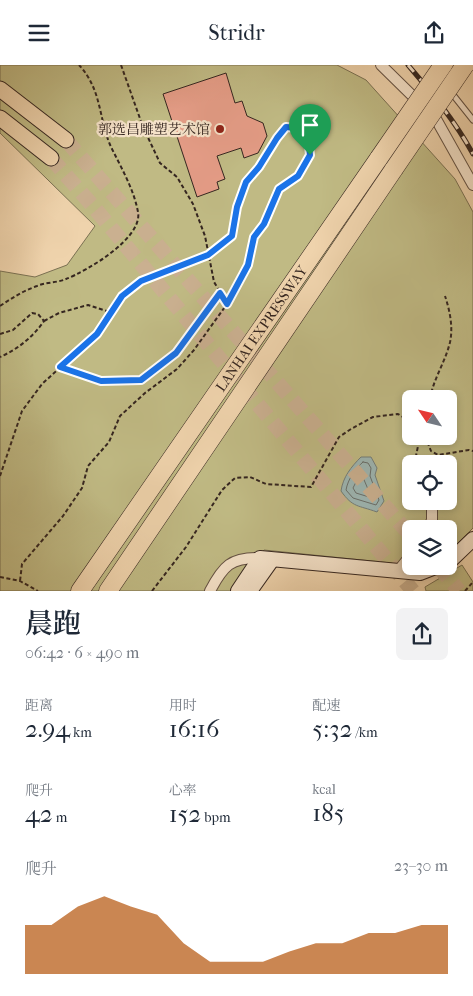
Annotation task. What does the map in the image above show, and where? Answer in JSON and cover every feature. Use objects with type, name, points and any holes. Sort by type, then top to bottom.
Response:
[{"type":"highway","name":"LANHAI EXPRESSWAY","points":[[108,591],[465,65]]},
{"type":"highway","name":"LANHAI EXPRESSWAY","points":[[80,591],[379,159],[437,66]]},
{"type":"main road","points":[[0,89],[66,141]]},
{"type":"main road","points":[[0,118],[51,158]]},
{"type":"street","points":[[381,65],[436,119],[473,185]]},
{"type":"street","points":[[457,554],[473,539]]},
{"type":"street","points":[[210,591],[218,576],[229,562],[246,557],[402,571]]},
{"type":"street","points":[[238,591],[266,559]]},
{"type":"street","points":[[250,591],[266,559]]},
{"type":"street","points":[[398,571],[402,566]]},
{"type":"street","points":[[216,591],[218,576]]},
{"type":"lane","points":[[437,66],[473,120]]},
{"type":"path","points":[[0,306],[16,295],[39,285],[65,280],[96,265],[133,232],[139,214],[128,178],[109,141],[91,79],[79,65]]},
{"type":"path","points":[[121,65],[143,127],[160,163],[177,177],[193,204],[205,236],[214,282],[227,304]]},
{"type":"path","points":[[0,476],[22,411],[42,384],[97,334],[122,296],[141,281],[208,255],[232,236],[237,207],[246,182],[259,167],[286,127],[298,128],[308,136],[310,155],[298,176],[279,189],[264,224],[254,237],[248,265],[227,304],[194,350],[177,369],[120,415],[109,441],[88,466],[82,488],[63,516],[22,564],[20,581]]},
{"type":"path","points":[[60,367],[101,381],[141,380],[176,353],[220,293]]},
{"type":"path","points":[[433,390],[450,345],[451,315],[445,296]]},
{"type":"path","points":[[0,357],[11,352],[35,334],[44,321],[59,313],[88,305],[111,313]]},
{"type":"path","points":[[0,334],[13,330],[32,313],[38,314],[44,321]]},
{"type":"path","points":[[152,591],[186,547],[222,491],[235,478],[250,477],[266,484],[311,487],[339,437],[373,417],[398,414],[402,416]]},
{"type":"path","points":[[429,445],[431,451],[438,455],[473,451]]},
{"type":"path","points":[[0,577],[20,581],[38,591]]},
{"type":"path","points":[[464,591],[473,582]]},
{"type":"shaded area","points":[[0,65],[337,65],[366,80],[455,179],[473,212],[473,528],[457,544],[457,520],[402,520],[402,564],[264,550],[235,591],[0,591],[0,271],[35,277],[67,265],[95,226],[0,133]]},
{"type":"shaded area","points":[[462,565],[473,582],[473,591],[426,591],[425,587],[445,575],[457,575],[457,568]]},
{"type":"water","points":[[361,457],[371,457],[377,468],[375,475],[384,501],[377,512],[353,503],[341,491],[348,473]]},
{"type":"building","name":"郭选昌雕塑艺术馆","points":[[226,73],[235,103],[242,101],[247,116],[263,123],[267,136],[258,153],[244,158],[241,148],[217,156],[225,179],[217,182],[219,189],[197,197],[163,94]]},
{"type":"tunnel","points":[[66,140],[402,526]]},
{"type":"tunnel","points":[[51,158],[413,591]]},
{"type":"tunnel","points":[[446,575],[459,591]]},
{"type":"railway","points":[[408,65],[443,108],[473,154]]},
{"type":"place","name":"郭选昌雕塑艺术馆","points":[[220,129]]},
{"type":"route","points":[[286,127],[298,128],[308,136],[310,155],[298,176],[279,189],[264,224],[254,237],[248,265],[227,304],[220,293],[176,353],[141,380],[101,381],[60,367],[97,334],[122,296],[141,281],[208,255],[232,236],[237,207],[246,182],[259,167],[286,127]]}]
